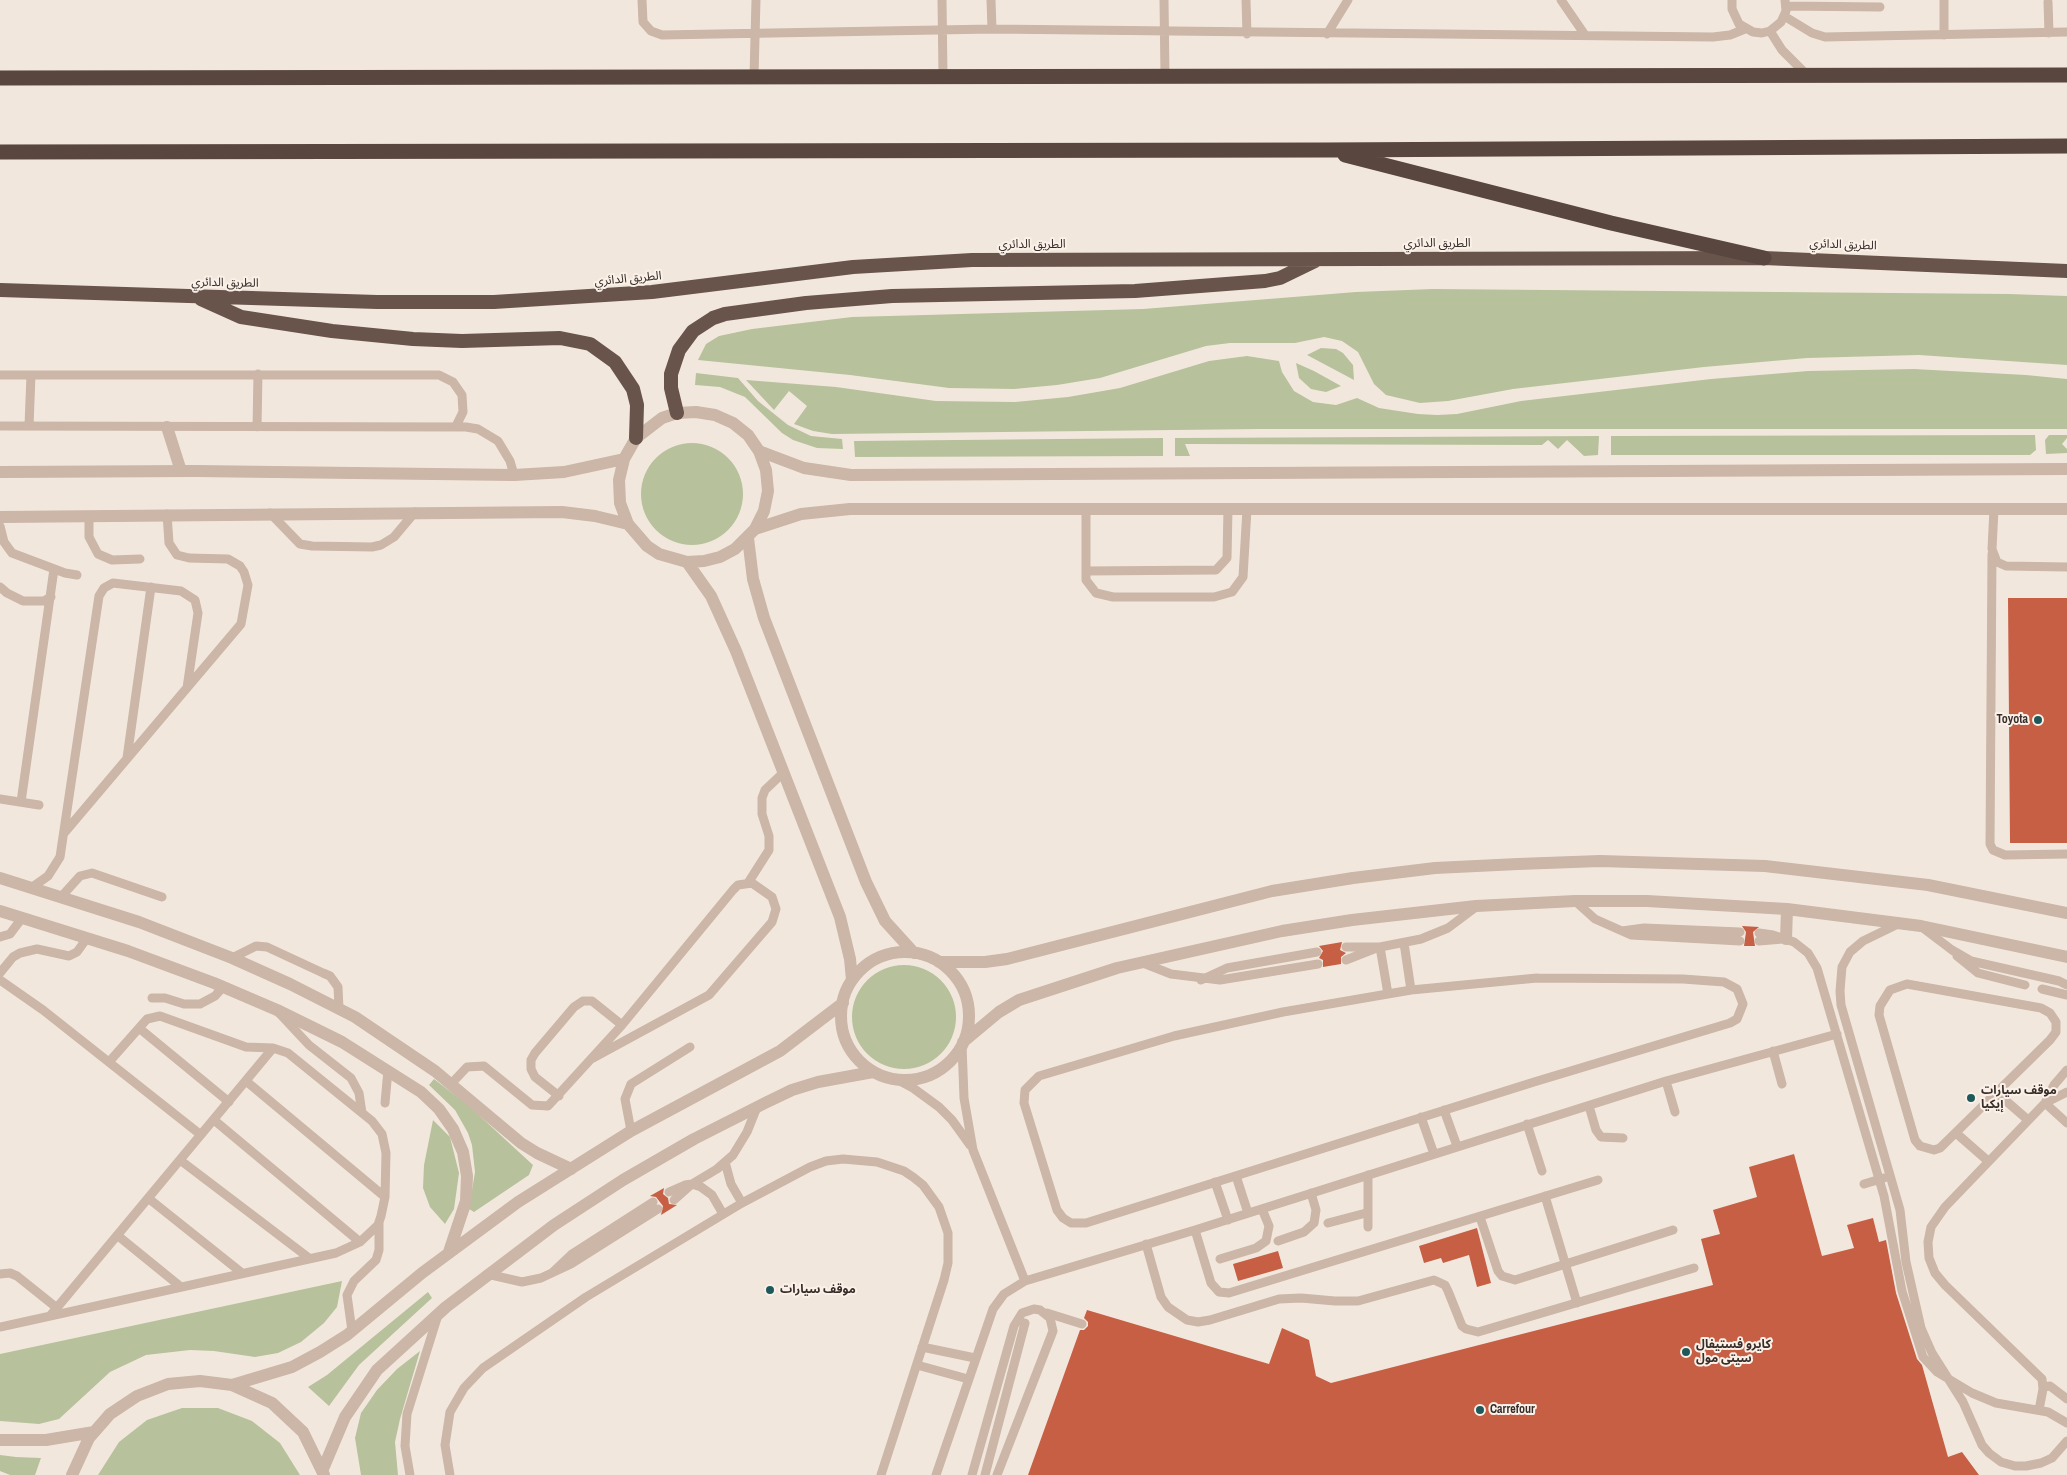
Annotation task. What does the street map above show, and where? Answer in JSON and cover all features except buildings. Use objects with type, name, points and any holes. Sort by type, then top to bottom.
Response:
[{"type":"highway","points":[[0,78],[2067,75]]},
{"type":"highway","points":[[0,152],[1324,150],[2067,146]]},
{"type":"highway","points":[[1324,150],[1430,179],[1764,258]]},
{"type":"highway","name":"الطريق الدائري","points":[[0,290],[387,303],[494,302],[652,292],[792,273],[912,262],[972,260],[1764,258],[2067,271]]},
{"type":"highway","points":[[677,413],[673,401],[671,381],[679,350],[693,331],[725,314],[806,302],[892,296],[1135,292],[1256,282],[1280,278],[1321,259]]},
{"type":"highway","points":[[198,297],[241,317],[332,331],[413,339],[462,341],[560,338],[590,344],[615,362],[633,389],[637,404],[636,438]]},
{"type":"street","points":[[914,953],[886,921],[864,878],[764,618],[753,579],[752,534],[764,511],[768,491],[766,470],[759,451],[748,435],[733,423],[706,414],[677,413],[662,418],[636,438],[624,459],[619,480],[620,503],[628,524],[647,546],[659,554],[687,562],[704,561],[720,557],[735,549],[752,534],[802,514],[834,510],[2067,509]]},
{"type":"street","points":[[167,427],[181,471]]},
{"type":"street","points":[[759,451],[804,468],[851,475],[2067,469]]},
{"type":"street","points":[[0,472],[181,471],[514,475],[564,472],[624,459]]},
{"type":"street","points":[[0,517],[270,513],[562,512],[595,516],[628,524]]},
{"type":"street","points":[[687,562],[721,615],[840,917],[850,959],[852,980]]},
{"type":"street","points":[[939,962],[958,982],[968,1007],[968,1025],[962,1044],[955,1056],[936,1073],[911,1080],[898,1080],[873,1072],[860,1062],[850,1050],[844,1035],[841,1019],[843,1003],[852,980],[862,969],[880,958],[900,952],[914,953],[939,962],[985,962],[1007,959],[1272,891],[1353,878],[1435,868],[1600,861],[1765,866],[1928,885],[2067,913]]},
{"type":"street","points":[[0,878],[138,922],[232,958],[355,1017],[452,1084],[521,1143],[537,1154],[571,1169]]},
{"type":"street","points":[[962,1044],[999,1012],[1019,1000],[1108,970],[1282,931],[1352,920],[1476,906],[1575,901],[1710,903],[1787,909],[1921,926],[2067,957]]},
{"type":"street","points":[[1786,938],[1787,909]]},
{"type":"street","points":[[0,912],[87,938],[223,987],[277,1010],[342,1042],[421,1092],[439,1109],[453,1129],[463,1152],[467,1176],[466,1201],[449,1252]]},
{"type":"street","points":[[232,1385],[292,1367],[320,1352],[352,1331],[449,1252],[518,1202],[631,1131],[780,1051],[843,1003]]},
{"type":"street","points":[[324,1472],[345,1417],[360,1393],[397,1350],[488,1274],[554,1225],[623,1180],[694,1139],[792,1090],[818,1082],[873,1072]]},
{"type":"street","points":[[72,1475],[89,1438],[110,1414],[137,1396],[168,1384],[200,1381],[232,1385],[272,1403],[303,1432],[324,1472]]},
{"type":"street","points":[[0,1440],[46,1440],[94,1432]]},
{"type":"lane","points":[[642,0],[644,22],[656,34],[992,29],[1247,34],[1713,37],[1730,35],[1745,29]]},
{"type":"lane","points":[[754,76],[756,0]]},
{"type":"lane","points":[[942,0],[943,76]]},
{"type":"lane","points":[[992,0],[992,29]]},
{"type":"lane","points":[[1164,0],[1165,76]]},
{"type":"lane","points":[[1246,0],[1247,34]]},
{"type":"lane","points":[[1327,34],[1348,0]]},
{"type":"lane","points":[[1561,0],[1585,35]]},
{"type":"lane","points":[[1732,0],[1734,17],[1745,29],[1753,32],[1770,31],[1784,16],[1786,3],[1880,7]]},
{"type":"lane","points":[[1944,0],[1944,35]]},
{"type":"lane","points":[[2048,2],[2049,32]]},
{"type":"lane","points":[[1784,16],[1806,30],[1825,37],[2067,32]]},
{"type":"lane","points":[[1770,31],[1782,50],[1807,75]]},
{"type":"lane","points":[[257,427],[258,374]]},
{"type":"lane","points":[[0,375],[439,375],[453,382],[462,396],[463,412],[456,426]]},
{"type":"lane","points":[[29,426],[30,375]]},
{"type":"lane","points":[[0,426],[456,426],[478,429],[498,441],[510,461],[514,475]]},
{"type":"lane","points":[[1086,509],[1086,571],[1090,588],[1104,596],[1224,596],[1239,585],[1243,577],[1247,509]]},
{"type":"lane","points":[[1086,571],[1216,570],[1227,558],[1228,509]]},
{"type":"lane","points":[[1994,509],[1990,844],[1993,850],[2005,855],[2067,854]]},
{"type":"lane","points":[[270,513],[300,544],[312,546],[372,546],[381,545],[394,537],[415,512]]},
{"type":"lane","points":[[65,832],[241,624],[248,586],[240,566],[228,558],[189,558],[177,555],[169,543],[167,514]]},
{"type":"lane","points":[[89,516],[89,537],[98,554],[112,560],[140,559]]},
{"type":"lane","points":[[0,526],[4,542],[12,553],[54,569],[77,575]]},
{"type":"lane","points":[[1992,554],[1997,562],[2006,566],[2067,567]]},
{"type":"lane","points":[[21,802],[54,569]]},
{"type":"lane","points":[[31,888],[48,876],[60,857],[101,592],[112,584],[187,592],[198,606],[187,688]]},
{"type":"lane","points":[[0,587],[23,601],[44,601],[51,597]]},
{"type":"lane","points":[[127,759],[151,587]]},
{"type":"lane","points":[[748,883],[769,850],[769,836],[762,814],[762,798],[765,790],[783,773]]},
{"type":"lane","points":[[0,800],[39,805]]},
{"type":"lane","points":[[61,897],[80,876],[92,873],[162,897]]},
{"type":"lane","points":[[452,1084],[467,1067],[478,1064],[490,1070],[527,1102],[537,1107],[548,1106],[622,1025],[738,885],[748,883],[758,885],[772,897],[776,909],[775,916],[716,988],[702,1000],[593,1058]]},
{"type":"lane","points":[[1575,901],[1595,919],[1619,931],[1638,936],[1740,936]]},
{"type":"lane","points":[[1346,947],[1380,947],[1432,935],[1448,928],[1476,906]]},
{"type":"lane","points":[[0,937],[10,934],[22,918]]},
{"type":"lane","points":[[1901,923],[1882,930],[1856,946],[1845,959],[1839,984],[1841,1005],[1900,1210],[1908,1274],[1921,1328],[1932,1353],[1966,1408],[1982,1445],[2001,1462],[2015,1466],[2042,1463],[2052,1458],[2067,1441]]},
{"type":"lane","points":[[1921,926],[1952,950],[1968,967],[1978,973],[2025,985]]},
{"type":"lane","points":[[1759,937],[1786,938],[1801,947],[1817,968],[1880,1182],[1888,1213],[1897,1272],[1917,1344],[1927,1362],[1950,1381],[1984,1399],[2039,1410],[2057,1416],[2067,1423]]},
{"type":"lane","points":[[0,973],[13,957],[20,952],[38,949],[69,956],[77,952],[87,938]]},
{"type":"lane","points":[[1404,943],[1411,990]]},
{"type":"lane","points":[[232,958],[256,946],[267,946],[330,976],[338,988],[339,1009]]},
{"type":"lane","points":[[1346,960],[1364,955],[1380,947]]},
{"type":"lane","points":[[1380,947],[1388,994]]},
{"type":"lane","points":[[1952,950],[1982,964],[2059,981],[2067,985]]},
{"type":"lane","points":[[1201,980],[1227,968],[1317,952]]},
{"type":"lane","points":[[1143,962],[1171,974],[1201,980],[1230,980],[1318,964]]},
{"type":"lane","points":[[1537,978],[1683,979],[1724,982],[1738,989],[1742,996],[1741,1012],[1730,1023],[1421,1117],[1086,1223],[1071,1223],[1063,1218],[1055,1205],[1026,1110],[1025,1090],[1039,1076],[1174,1036],[1283,1012],[1411,990],[1537,978]]},
{"type":"lane","points":[[0,980],[109,1062],[201,1135]]},
{"type":"lane","points":[[1916,985],[2041,1008],[2050,1013],[2056,1022],[2056,1032],[2053,1036],[1956,1133],[1940,1148],[1934,1150],[1926,1150],[1915,1140],[1879,1015],[1880,1006],[1890,990],[1898,986],[1916,985]]},
{"type":"lane","points":[[152,998],[165,998],[184,1004],[200,1004],[215,996],[223,987]]},
{"type":"lane","points":[[2042,989],[2067,995]]},
{"type":"lane","points":[[559,1096],[535,1077],[531,1060],[574,1007],[583,1001],[592,1001],[622,1025]]},
{"type":"lane","points":[[277,1010],[309,1045],[351,1078],[359,1093],[362,1113]]},
{"type":"lane","points":[[109,1062],[147,1019],[160,1016],[246,1047],[273,1048],[296,1057],[377,1127],[385,1143],[385,1197],[379,1222],[379,1250],[376,1260],[354,1282],[348,1295],[352,1331]]},
{"type":"lane","points":[[139,1028],[229,1102]]},
{"type":"lane","points":[[936,1475],[993,1309],[1004,1294],[1025,1281],[1228,1220],[1666,1081],[1837,1034]]},
{"type":"lane","points":[[962,1044],[964,1098],[972,1150]]},
{"type":"lane","points":[[631,1131],[624,1099],[631,1084],[690,1047]]},
{"type":"lane","points":[[50,1316],[273,1048]]},
{"type":"lane","points":[[1773,1051],[1782,1084]]},
{"type":"lane","points":[[385,1103],[388,1070]]},
{"type":"lane","points":[[2046,1102],[2054,1085],[2067,1070]]},
{"type":"lane","points":[[898,1080],[939,1107],[952,1120],[972,1150],[1025,1281]]},
{"type":"lane","points":[[1666,1081],[1675,1112]]},
{"type":"lane","points":[[246,1082],[385,1197]]},
{"type":"lane","points":[[2039,1410],[2043,1387],[2038,1375],[1935,1273],[1929,1258],[1928,1242],[1931,1227],[1945,1206],[2046,1102],[2067,1092]]},
{"type":"lane","points":[[1997,1093],[2028,1120]]},
{"type":"lane","points":[[2046,1102],[2067,1123]]},
{"type":"lane","points":[[1589,1106],[1596,1130],[1601,1137],[1623,1138]]},
{"type":"lane","points":[[671,1196],[725,1162],[741,1144],[757,1107]]},
{"type":"lane","points":[[1444,1110],[1457,1146]]},
{"type":"lane","points":[[1421,1117],[1434,1154]]},
{"type":"lane","points":[[214,1120],[360,1242]]},
{"type":"lane","points":[[1527,1124],[1542,1170]]},
{"type":"lane","points":[[1956,1133],[1988,1161]]},
{"type":"lane","points":[[450,1475],[445,1446],[447,1425],[456,1400],[472,1378],[520,1342],[586,1298],[742,1203],[792,1176],[826,1161],[860,1159],[877,1162],[904,1171],[928,1190],[939,1207],[948,1233],[949,1246],[944,1280],[881,1475]]},
{"type":"lane","points":[[180,1160],[309,1258]]},
{"type":"lane","points":[[725,1162],[731,1184],[742,1203]]},
{"type":"lane","points":[[1368,1175],[1366,1213],[1368,1227]]},
{"type":"lane","points":[[1864,1187],[1880,1182],[1891,1175]]},
{"type":"lane","points":[[1236,1176],[1248,1213]]},
{"type":"lane","points":[[1195,1230],[1211,1283],[1214,1288],[1224,1294],[1598,1180]]},
{"type":"lane","points":[[1215,1182],[1228,1220]]},
{"type":"lane","points":[[692,1184],[712,1195],[723,1214]]},
{"type":"lane","points":[[1278,1241],[1304,1232],[1314,1223],[1316,1210],[1311,1193]]},
{"type":"lane","points":[[1545,1196],[1577,1303]]},
{"type":"lane","points":[[148,1198],[242,1273]]},
{"type":"lane","points":[[488,1274],[522,1282],[532,1281],[551,1274],[571,1264],[655,1206]]},
{"type":"lane","points":[[1220,1259],[1256,1248],[1266,1241],[1269,1226],[1262,1209]]},
{"type":"lane","points":[[1328,1223],[1366,1213]]},
{"type":"lane","points":[[1480,1216],[1498,1270],[1508,1279],[1522,1279],[1673,1230]]},
{"type":"lane","points":[[0,1327],[342,1251],[360,1242],[379,1222]]},
{"type":"lane","points":[[117,1236],[181,1286]]},
{"type":"lane","points":[[1146,1244],[1161,1297],[1168,1307],[1187,1320],[1198,1322],[1280,1299],[1301,1298],[1335,1302],[1358,1301],[1428,1280],[1434,1280],[1445,1285],[1459,1321],[1466,1329],[1472,1332],[1483,1331],[1694,1268]]},
{"type":"lane","points":[[0,1274],[10,1273],[17,1276],[56,1308]]},
{"type":"lane","points":[[972,1475],[1014,1326],[1022,1313],[1034,1309],[1040,1310],[1050,1318],[1053,1331],[997,1475]]},
{"type":"lane","points":[[1047,1312],[1082,1324]]},
{"type":"lane","points":[[410,1475],[405,1446],[407,1414],[438,1314]]},
{"type":"lane","points":[[985,1475],[1025,1323]]},
{"type":"lane","points":[[922,1347],[975,1358]]},
{"type":"lane","points":[[917,1365],[968,1379]]},
{"type":"lane","points":[[2043,1387],[2050,1386],[2067,1399]]},
{"type":"green space","points":[[1433,289],[2067,296],[2067,365],[1919,355],[1807,358],[1704,367],[1513,389],[1448,401],[1420,403],[1386,395],[1374,384],[1358,352],[1342,341],[1324,337],[1295,343],[1230,343],[1206,346],[1100,378],[1014,389],[949,388],[850,375],[698,360],[706,344],[719,336],[752,329],[852,317],[1143,309],[1356,292]]},
{"type":"green space","points":[[1321,348],[1336,349],[1343,353],[1353,365],[1354,380],[1307,355]]},
{"type":"green space","points":[[1247,356],[1279,361],[1282,372],[1294,391],[1313,402],[1336,405],[1357,398],[1379,408],[1437,415],[1457,414],[1521,401],[1711,379],[1808,371],[1914,369],[2026,375],[2067,379],[2067,429],[1260,429],[832,434],[813,431],[794,424],[807,406],[789,391],[774,410],[746,380],[836,387],[936,401],[1015,402],[1068,397],[1120,388],[1209,361]]},
{"type":"green space","points":[[1296,363],[1341,386],[1326,392],[1311,389],[1299,378]]},
{"type":"green space","points":[[696,373],[738,378],[758,401],[788,425],[811,436],[842,439],[843,449],[817,448],[793,440],[782,433],[745,397],[720,387],[695,385]]},
{"type":"green space","points":[[2035,435],[2036,450],[2030,455],[1611,455],[1611,436]]},
{"type":"green space","points":[[2049,435],[2067,435],[2062,444],[2067,449],[2067,453],[2046,454],[2045,440]]},
{"type":"green space","points":[[1599,436],[1598,455],[1584,456],[1567,440],[1558,449],[1548,440],[1542,445],[1185,444],[1190,456],[1175,456],[1175,438]]},
{"type":"green space","points":[[1163,438],[1163,456],[855,457],[854,441]]},
{"type":"green space","points":[[692,443],[712,447],[728,458],[739,474],[743,494],[739,514],[728,530],[712,541],[692,545],[672,541],[656,530],[645,514],[641,494],[645,474],[656,458],[672,447]]},
{"type":"green space","points":[[904,965],[924,969],[941,980],[952,997],[956,1017],[952,1037],[941,1054],[924,1065],[904,1069],[884,1065],[867,1054],[856,1037],[852,1017],[856,997],[867,980],[884,969]]},
{"type":"green space","points":[[434,1079],[469,1106],[533,1165],[529,1175],[474,1212],[469,1209],[475,1172],[472,1145],[468,1133],[455,1110],[429,1085]]},
{"type":"green space","points":[[433,1120],[450,1137],[459,1173],[454,1209],[445,1224],[430,1207],[423,1188],[424,1165]]},
{"type":"green space","points":[[342,1281],[337,1307],[324,1323],[301,1342],[278,1353],[255,1357],[214,1351],[190,1350],[146,1355],[110,1372],[59,1419],[39,1424],[0,1421],[0,1354]]},
{"type":"green space","points":[[428,1292],[432,1298],[359,1365],[329,1406],[308,1387],[327,1375]]},
{"type":"green space","points":[[420,1351],[395,1442],[398,1475],[361,1475],[355,1438],[361,1413],[377,1390],[397,1369]]},
{"type":"green space","points":[[182,1408],[218,1408],[252,1421],[280,1443],[300,1475],[98,1475],[119,1442],[147,1420]]},
{"type":"green space","points":[[0,1455],[41,1458],[35,1475],[10,1475],[0,1471]]},
{"type":"place","name":"Toyota","points":[[2038,720]]},
{"type":"place","name":"موقف سيارات إيكيا","points":[[1971,1098]]},
{"type":"place","name":"موقف سيارات","points":[[770,1290]]},
{"type":"place","name":"كايرو فستيفال سيتى مول","points":[[1686,1352]]},
{"type":"place","name":"Carrefour","points":[[1480,1410]]}]
